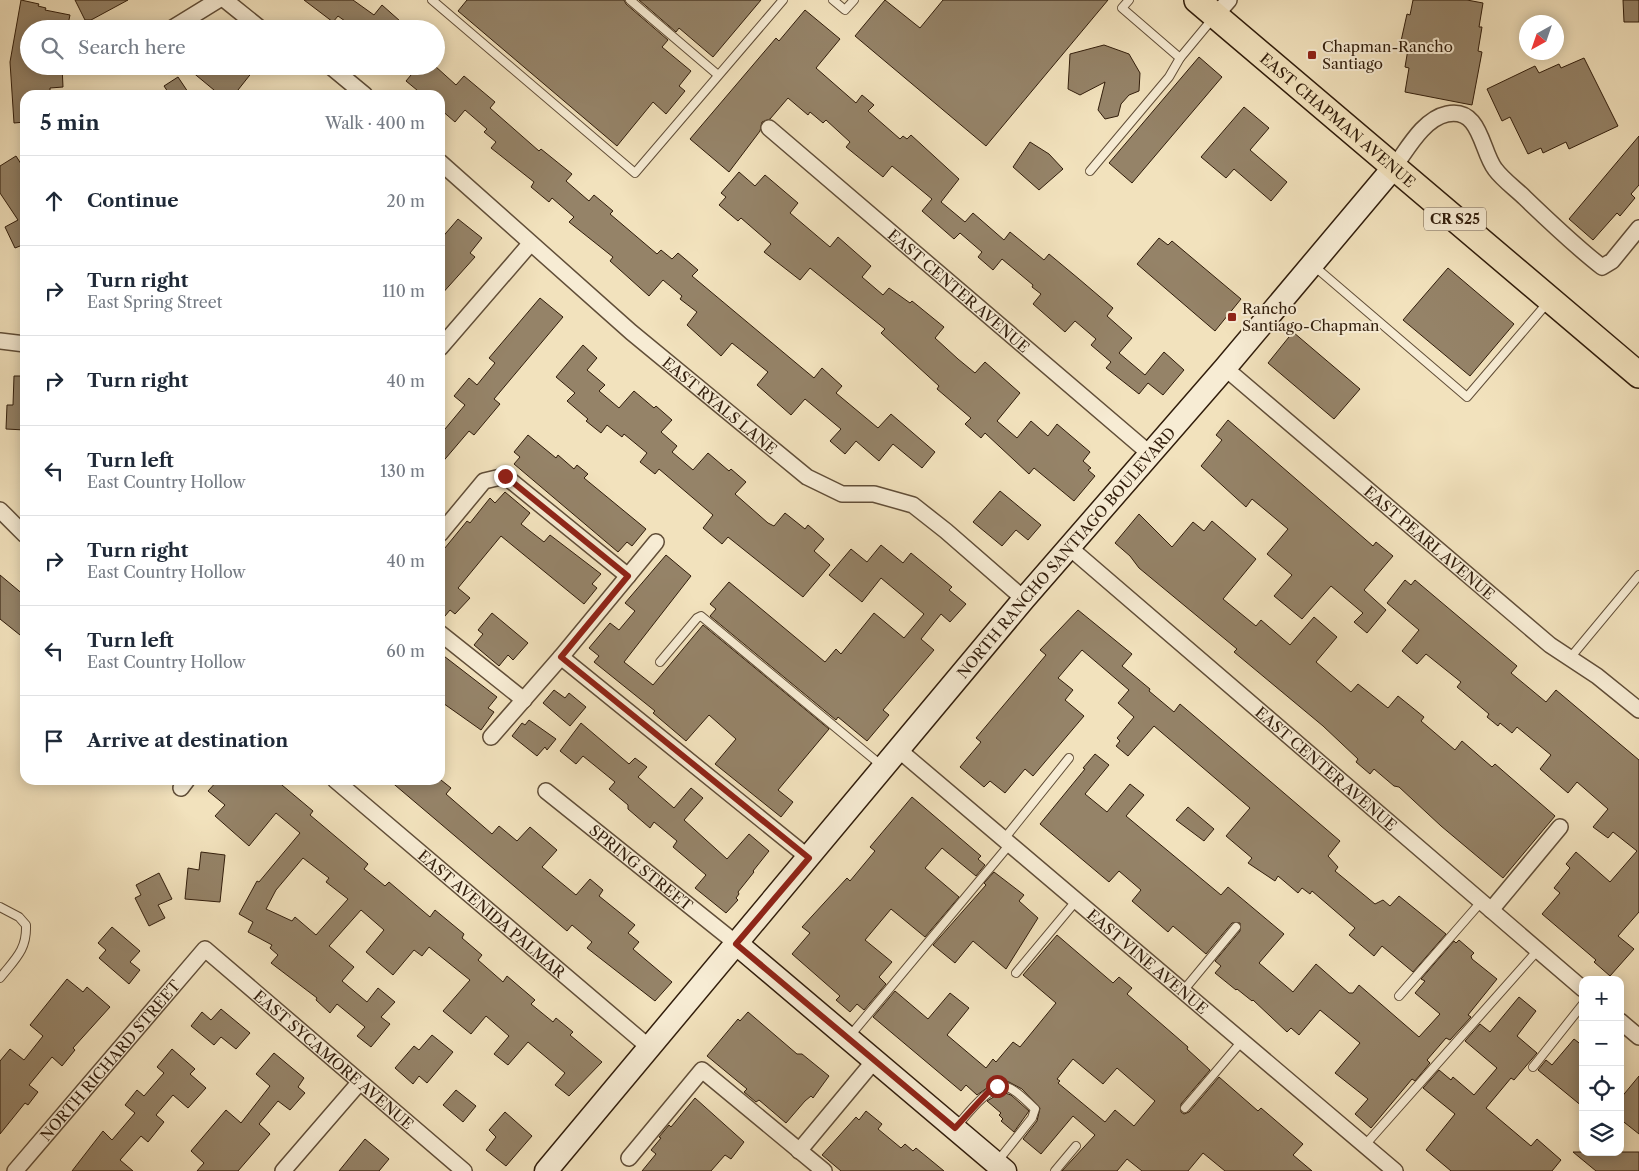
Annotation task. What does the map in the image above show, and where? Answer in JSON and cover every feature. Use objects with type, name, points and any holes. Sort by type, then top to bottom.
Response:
[{"type":"main road","name":"EAST CHAPMAN AVENUE","points":[[1196,0],[1222,8],[1394,167],[1639,375]]},
{"type":"street","points":[[186,20],[218,0]]},
{"type":"street","points":[[225,0],[250,20]]},
{"type":"street","points":[[341,75],[359,90]]},
{"type":"street","name":"NORTH RANCHO SANTIAGO BOULEVARD","points":[[546,1171],[900,751],[1024,600],[1149,453],[1225,368],[1427,125],[1448,114],[1460,115],[1472,122],[1480,132],[1494,169],[1576,247],[1602,267],[1612,261],[1639,228]]},
{"type":"street","name":"EAST CENTER AVENUE","points":[[769,128],[1149,453]]},
{"type":"street","name":"EAST RYALS LANE","points":[[445,167],[631,332],[807,477],[842,494],[874,494],[913,505],[946,531],[1024,600]]},
{"type":"street","points":[[445,342],[530,244]]},
{"type":"street","points":[[0,341],[20,343]]},
{"type":"street","name":"EAST PEARL AVENUE","points":[[1225,368],[1550,645],[1597,676],[1639,710]]},
{"type":"street","points":[[445,528],[484,481],[505,476],[628,576]]},
{"type":"street","points":[[0,510],[20,530]]},
{"type":"street","points":[[491,737],[561,657],[656,542]]},
{"type":"street","name":"EAST CENTER AVENUE","points":[[1070,548],[1579,986]]},
{"type":"street","points":[[445,637],[524,700]]},
{"type":"street","points":[[561,657],[809,858]]},
{"type":"street","name":"EAST VINE AVENUE","points":[[900,751],[1396,1171]]},
{"type":"street","name":"EAST AVENIDA PALMAR","points":[[340,785],[650,1048]]},
{"type":"street","name":"SPRING STREET","points":[[546,791],[736,944]]},
{"type":"street","points":[[1486,906],[1560,827]]},
{"type":"street","points":[[736,944],[1000,1167]]},
{"type":"street","name":"EAST SYCAMORE AVENUE","points":[[205,949],[359,1083],[464,1171]]},
{"type":"street","name":"NORTH RICHARD STREET","points":[[15,1171],[205,949]]},
{"type":"street","points":[[1624,1024],[1639,1037]]},
{"type":"street","points":[[799,1151],[874,1060]]},
{"type":"street","points":[[629,1158],[702,1070],[824,1171]]},
{"type":"street","points":[[283,1171],[359,1083]]},
{"type":"lane","points":[[432,0],[635,173],[783,0]]},
{"type":"lane","points":[[630,0],[718,76]]},
{"type":"lane","points":[[833,0],[845,10],[854,0]]},
{"type":"lane","points":[[1130,0],[1122,8],[1180,58]]},
{"type":"lane","points":[[1090,171],[1170,77],[1180,58],[1222,8]]},
{"type":"lane","points":[[1312,264],[1467,397],[1550,300]]},
{"type":"lane","points":[[1570,658],[1639,575]]},
{"type":"lane","points":[[660,662],[697,618],[701,616],[885,768]]},
{"type":"lane","points":[[848,1039],[1007,841],[1070,758]]},
{"type":"lane","points":[[1016,973],[1076,901]]},
{"type":"lane","points":[[1399,996],[1486,906]]},
{"type":"lane","points":[[0,907],[19,917],[26,925],[26,935],[23,950],[0,978]]},
{"type":"lane","points":[[1183,991],[1236,927]]},
{"type":"lane","points":[[1365,1145],[1538,950]]},
{"type":"lane","points":[[1533,1067],[1579,1009]]},
{"type":"lane","points":[[1185,1108],[1242,1041]]},
{"type":"lane","points":[[955,1128],[987,1093],[997,1086],[1007,1087],[1026,1101],[1034,1109],[1032,1118],[1000,1167]]},
{"type":"lane","points":[[1055,1171],[1076,1146]]},
{"type":"building","points":[[21,0],[39,4],[38,6],[46,8],[45,10],[70,15],[69,20],[20,20],[20,75],[62,75],[63,87],[50,88],[50,90],[20,90],[20,122],[14,123],[10,62]]},
{"type":"building","points":[[75,0],[128,0],[91,20],[85,20]]},
{"type":"building","points":[[304,0],[353,0],[374,15],[382,5],[399,20],[344,20],[338,16],[335,20],[330,20]]},
{"type":"building","points":[[467,0],[624,0],[626,4],[668,40],[662,47],[691,71],[679,86],[685,91],[666,114],[653,102],[617,146],[458,11]]},
{"type":"building","points":[[639,0],[761,0],[713,57],[679,28],[676,32]]},
{"type":"building","points":[[885,0],[920,28],[943,0],[1108,0],[986,146],[855,36]]},
{"type":"building","points":[[1413,0],[1467,0],[1483,3],[1478,51],[1482,52],[1472,105],[1405,92],[1409,68],[1405,67],[1409,43],[1401,41],[1407,14],[1410,15]]},
{"type":"building","points":[[1623,0],[1639,0],[1639,22],[1624,22]]},
{"type":"building","points":[[805,10],[840,39],[816,68],[856,103],[862,95],[874,105],[868,111],[900,139],[903,136],[907,139],[911,135],[959,179],[941,202],[965,222],[973,213],[1004,240],[1010,232],[1044,260],[1049,254],[1079,279],[1113,308],[1107,316],[1132,338],[1119,353],[1145,375],[1164,352],[1184,370],[1163,395],[1148,383],[1139,394],[1106,368],[1111,362],[1091,345],[1096,339],[1075,321],[1065,332],[1033,304],[1041,294],[1032,287],[1033,285],[1002,259],[993,270],[978,257],[982,252],[960,233],[954,239],[922,211],[932,199],[892,166],[883,177],[846,147],[850,142],[826,120],[823,123],[810,112],[808,115],[788,98],[770,119],[762,122],[760,131],[729,172],[690,139],[776,38],[779,41]]},
{"type":"building","points":[[1104,45],[1129,54],[1140,73],[1139,91],[1129,95],[1121,104],[1118,116],[1105,119],[1098,110],[1105,82],[1080,95],[1068,89],[1070,54]]},
{"type":"building","points":[[1199,57],[1222,77],[1132,183],[1109,163]]},
{"type":"building","points":[[1584,58],[1618,126],[1569,149],[1566,142],[1543,153],[1541,148],[1528,154],[1510,117],[1502,121],[1487,89],[1535,66],[1539,73],[1559,64],[1561,68]]},
{"type":"building","points":[[196,75],[250,75],[238,90],[214,90]]},
{"type":"building","points":[[411,75],[445,75],[456,85],[464,76],[495,102],[490,108],[539,151],[541,149],[572,174],[566,181],[589,201],[594,195],[613,211],[610,214],[657,254],[661,250],[672,259],[678,253],[698,270],[692,276],[814,378],[822,368],[842,386],[836,393],[878,428],[891,414],[935,452],[922,468],[893,444],[879,461],[856,441],[845,454],[830,441],[841,429],[805,399],[791,415],[757,385],[768,372],[732,343],[721,356],[687,325],[697,312],[680,299],[682,296],[663,280],[649,296],[610,261],[613,257],[569,222],[574,217],[552,198],[549,202],[531,187],[534,182],[491,148],[496,142],[484,132],[487,129],[465,110],[455,122],[445,113],[445,90],[417,90],[406,81]]},
{"type":"building","points":[[178,77],[187,90],[167,90],[164,86]]},
{"type":"building","points":[[1244,107],[1269,128],[1250,150],[1287,182],[1271,201],[1234,169],[1226,178],[1201,157]]},
{"type":"building","points":[[1639,136],[1639,185],[1631,194],[1635,198],[1620,216],[1617,213],[1593,240],[1569,219]]},
{"type":"building","points":[[1030,142],[1049,154],[1063,169],[1039,190],[1013,167]]},
{"type":"building","points":[[16,156],[20,162],[20,246],[15,248],[5,227],[18,220],[0,193],[0,166]]},
{"type":"building","points":[[739,172],[755,186],[765,175],[798,203],[790,213],[830,247],[838,237],[871,266],[862,277],[883,295],[889,288],[910,303],[912,301],[944,327],[935,338],[958,359],[975,373],[985,362],[1020,393],[997,421],[1017,438],[1031,421],[1048,436],[1057,424],[1090,452],[1083,461],[1091,468],[1088,470],[1095,476],[1074,501],[1034,468],[1029,474],[985,433],[981,438],[965,424],[971,418],[937,389],[939,386],[881,333],[885,329],[810,268],[800,280],[764,252],[771,244],[741,218],[738,221],[719,205],[726,197],[721,193]]},
{"type":"building","points":[[458,219],[482,238],[470,253],[475,257],[445,290],[445,234]]},
{"type":"building","points":[[1159,238],[1168,245],[1172,241],[1241,299],[1215,331],[1137,264]]},
{"type":"building","points":[[1448,268],[1514,324],[1470,376],[1403,320]]},
{"type":"building","points":[[540,298],[563,317],[494,399],[500,404],[474,435],[469,431],[445,459],[445,429],[465,405],[454,396],[469,378],[477,385],[495,363],[489,358]]},
{"type":"building","points":[[1293,332],[1360,389],[1334,419],[1268,363]]},
{"type":"building","points":[[583,345],[597,358],[587,370],[605,385],[599,391],[619,408],[634,391],[654,408],[656,406],[672,420],[661,432],[677,446],[672,452],[693,470],[708,453],[729,471],[731,469],[746,482],[735,494],[768,523],[774,526],[785,513],[805,529],[808,525],[824,539],[814,551],[830,565],[803,597],[728,537],[722,544],[703,528],[713,515],[659,469],[655,474],[640,462],[647,453],[624,434],[622,437],[607,425],[601,433],[586,421],[588,419],[567,401],[575,393],[556,377]]},
{"type":"building","points":[[14,376],[20,376],[20,430],[6,429],[7,405],[13,405]]},
{"type":"building","points":[[1228,420],[1373,546],[1376,542],[1393,556],[1364,590],[1386,610],[1367,633],[1354,622],[1363,613],[1331,586],[1302,619],[1274,596],[1292,575],[1267,554],[1288,529],[1252,499],[1246,507],[1201,466],[1222,440],[1216,435]]},
{"type":"building","points":[[528,435],[556,458],[558,455],[574,469],[577,465],[588,474],[584,478],[646,529],[632,546],[627,542],[618,552],[514,464],[520,457],[514,452]]},
{"type":"building","points":[[1000,491],[1041,525],[1028,540],[1016,530],[1002,546],[973,522]]},
{"type":"building","points":[[505,492],[530,513],[521,524],[544,542],[550,535],[601,574],[592,584],[597,588],[584,604],[501,536],[458,588],[470,598],[455,614],[450,610],[445,616],[445,548],[467,521],[470,523],[490,498],[495,503]]},
{"type":"building","points":[[1139,514],[1172,547],[1193,522],[1204,531],[1212,521],[1256,559],[1223,599],[1256,626],[1261,620],[1290,645],[1314,617],[1337,637],[1316,662],[1351,692],[1358,684],[1388,708],[1398,696],[1424,717],[1421,721],[1455,750],[1462,741],[1492,767],[1495,764],[1555,816],[1503,878],[1441,826],[1399,787],[1394,786],[1374,769],[1370,774],[1356,762],[1358,759],[1323,726],[1234,652],[1237,649],[1139,568],[1130,556],[1115,543]]},
{"type":"building","points":[[881,545],[903,563],[911,553],[952,587],[949,590],[966,604],[950,622],[941,614],[921,639],[934,650],[883,710],[889,715],[867,741],[838,717],[836,720],[710,616],[716,609],[710,604],[729,582],[825,662],[836,649],[841,654],[874,613],[904,638],[924,614],[881,578],[862,602],[829,575],[851,549],[867,562]]},
{"type":"building","points":[[666,555],[691,576],[624,662],[653,685],[703,625],[829,729],[778,790],[793,802],[781,817],[715,764],[736,739],[709,715],[686,741],[653,713],[655,711],[594,662],[599,656],[589,648],[610,623],[619,630],[635,611],[625,603]]},
{"type":"building","points":[[0,575],[20,592],[20,635],[0,619]]},
{"type":"building","points":[[1405,580],[1411,585],[1415,580],[1517,666],[1511,673],[1546,702],[1556,690],[1639,760],[1639,912],[1618,936],[1634,949],[1610,976],[1594,962],[1596,960],[1542,914],[1560,893],[1554,888],[1570,868],[1566,864],[1576,852],[1610,882],[1637,851],[1613,832],[1608,838],[1593,827],[1608,809],[1577,782],[1568,793],[1540,769],[1551,755],[1517,727],[1512,733],[1500,723],[1498,726],[1487,717],[1489,714],[1457,687],[1461,682],[1426,654],[1417,664],[1402,651],[1419,630],[1387,603]]},
{"type":"building","points":[[1078,610],[1132,654],[1122,666],[1150,689],[1149,691],[1174,712],[1180,704],[1340,841],[1328,856],[1338,867],[1335,871],[1375,904],[1383,900],[1390,906],[1399,896],[1446,934],[1413,972],[1382,946],[1374,956],[1349,935],[1355,928],[1312,891],[1310,894],[1302,888],[1298,893],[1278,876],[1275,881],[1248,863],[1252,858],[1226,836],[1250,808],[1154,726],[1128,756],[1116,746],[1120,741],[1117,738],[1134,717],[1118,703],[1129,690],[1082,650],[1058,678],[1073,690],[1065,700],[1084,716],[1033,776],[1025,769],[1005,793],[990,781],[984,787],[960,767],[981,742],[976,738],[1046,655],[1040,650]]},
{"type":"building","points":[[492,613],[528,643],[513,660],[508,655],[499,666],[474,645],[483,634],[478,630]]},
{"type":"building","points":[[445,657],[497,697],[488,708],[494,712],[481,730],[445,705]]},
{"type":"building","points":[[554,690],[565,698],[569,693],[586,707],[570,726],[543,703]]},
{"type":"building","points":[[529,720],[556,739],[547,750],[545,747],[537,756],[512,736],[522,723],[525,725]]},
{"type":"building","points":[[581,723],[629,764],[635,758],[647,767],[638,777],[674,808],[691,788],[703,798],[684,820],[727,859],[749,834],[769,851],[738,892],[739,894],[736,898],[738,900],[726,913],[695,888],[706,875],[673,847],[677,841],[654,822],[650,828],[628,809],[628,805],[609,789],[615,782],[583,756],[576,764],[560,751]]},
{"type":"building","points":[[1095,754],[1109,765],[1085,794],[1107,812],[1130,784],[1144,795],[1126,816],[1221,895],[1228,887],[1284,934],[1259,963],[1293,992],[1316,964],[1349,993],[1353,993],[1359,985],[1419,1037],[1440,1014],[1415,993],[1425,981],[1421,979],[1454,941],[1456,943],[1459,940],[1474,953],[1471,956],[1472,959],[1497,979],[1468,1015],[1471,1017],[1450,1040],[1446,1038],[1427,1060],[1430,1063],[1415,1081],[1412,1079],[1371,1128],[1355,1114],[1368,1099],[1335,1073],[1360,1043],[1320,1010],[1299,1035],[1291,1028],[1287,1032],[1253,1000],[1236,990],[1215,973],[1221,966],[1215,961],[1240,931],[1240,923],[1232,923],[1206,954],[1173,926],[1168,932],[1132,901],[1141,890],[1119,871],[1109,882],[1040,824]]},
{"type":"building","points":[[445,783],[451,788],[446,794],[492,834],[499,826],[517,841],[530,827],[557,850],[542,867],[576,895],[590,879],[603,890],[599,896],[635,925],[628,933],[639,942],[633,949],[672,982],[655,1001],[587,948],[592,942],[572,925],[567,931],[395,785],[445,785]]},
{"type":"building","points":[[213,785],[282,785],[313,811],[310,815],[368,864],[364,869],[385,886],[389,882],[430,917],[435,910],[464,934],[462,938],[482,955],[478,960],[503,982],[507,976],[535,1000],[531,1004],[553,1022],[556,1018],[573,1032],[570,1035],[602,1062],[569,1096],[555,1085],[565,1073],[528,1042],[508,1065],[494,1054],[509,1036],[486,1016],[471,1034],[443,1011],[470,980],[429,947],[422,956],[414,950],[393,975],[366,952],[384,930],[361,910],[329,946],[354,967],[342,981],[367,1002],[378,988],[395,1002],[381,1017],[390,1024],[371,1047],[357,1036],[365,1027],[337,1004],[330,1013],[316,1000],[317,998],[271,963],[278,955],[270,948],[272,945],[248,932],[253,922],[239,914],[257,881],[259,882],[300,833],[276,813],[249,846],[215,816],[225,805],[208,791]],"holes":[[[303,858],[329,878],[326,882],[348,899],[316,935],[295,917],[292,921],[266,909],[276,890]]]},
{"type":"building","points":[[912,797],[981,856],[978,859],[985,865],[976,876],[942,848],[925,868],[959,897],[925,937],[891,909],[865,940],[892,962],[879,977],[886,984],[864,1010],[857,1004],[850,1012],[836,1000],[840,996],[792,954],[810,933],[802,927],[847,878],[850,881],[875,851],[870,847]]},
{"type":"building","points":[[1188,807],[1214,829],[1204,841],[1176,820]]},
{"type":"building","points":[[201,852],[225,855],[220,902],[185,899],[188,868],[199,870]]},
{"type":"building","points":[[994,872],[1024,895],[1019,901],[1038,918],[1006,969],[973,941],[955,963],[933,945],[986,885],[984,883]]},
{"type":"building","points":[[159,873],[172,899],[158,905],[165,918],[149,926],[135,898],[141,895],[136,885]]},
{"type":"building","points":[[112,927],[140,951],[130,962],[140,970],[129,984],[99,958],[106,950],[98,943]]},
{"type":"building","points":[[1057,935],[1113,983],[1119,977],[1132,988],[1127,994],[1188,1047],[1187,1049],[1210,1070],[1181,1104],[1181,1112],[1184,1114],[1189,1112],[1219,1077],[1258,1111],[1261,1108],[1303,1144],[1293,1155],[1312,1171],[1225,1171],[1203,1153],[1188,1171],[1142,1171],[1127,1159],[1117,1171],[1062,1171],[1095,1135],[1073,1116],[1041,1154],[1023,1139],[1037,1121],[1040,1108],[1022,1089],[1009,1082],[1001,1081],[991,1085],[977,1095],[966,1085],[961,1091],[873,1017],[895,991],[928,1019],[950,993],[969,1008],[947,1035],[986,1068],[993,1059],[996,1062],[1013,1042],[1020,1047],[1056,1003],[1023,975]],"holes":[[[1073,1059],[1103,1084],[1117,1068],[1155,1101],[1134,1126],[1115,1110],[1105,1122],[1058,1083],[1060,1081],[1057,1079]]]},
{"type":"building","points":[[67,979],[83,992],[87,987],[110,1007],[73,1048],[75,1050],[62,1066],[52,1057],[29,1085],[38,1092],[28,1105],[25,1103],[0,1134],[0,1061],[10,1049],[24,1060],[43,1036],[30,1025]]},
{"type":"building","points":[[1519,997],[1536,1011],[1517,1036],[1537,1053],[1514,1080],[1511,1078],[1486,1108],[1531,1146],[1537,1139],[1561,1160],[1552,1171],[1451,1171],[1426,1150],[1455,1114],[1423,1088],[1439,1070],[1451,1080],[1453,1077],[1474,1095],[1497,1068],[1465,1041],[1480,1024],[1490,1032]]},
{"type":"building","points":[[221,1009],[250,1033],[236,1049],[221,1037],[214,1045],[191,1026],[202,1012],[211,1020]]},
{"type":"building","points":[[748,1012],[797,1054],[802,1054],[829,1076],[813,1098],[811,1096],[805,1101],[786,1123],[759,1100],[756,1102],[744,1092],[747,1089],[707,1056],[738,1019],[740,1021]]},
{"type":"building","points":[[432,1035],[453,1052],[427,1083],[419,1076],[413,1084],[395,1068],[414,1046],[419,1050]]},
{"type":"building","points":[[1574,1039],[1579,1043],[1579,1104],[1538,1070],[1546,1060],[1552,1065]]},
{"type":"building","points":[[172,1049],[195,1069],[190,1074],[206,1088],[188,1108],[173,1095],[156,1115],[164,1122],[148,1142],[141,1136],[120,1160],[133,1171],[72,1171],[103,1131],[112,1140],[135,1113],[125,1105],[137,1090],[144,1096],[164,1073],[157,1067]]},
{"type":"building","points":[[274,1053],[304,1078],[298,1087],[305,1093],[290,1110],[278,1101],[259,1124],[270,1134],[238,1171],[197,1171],[204,1163],[191,1151],[226,1110],[241,1123],[270,1086],[256,1074]]},
{"type":"building","points":[[1639,1076],[1639,1134],[1624,1122],[1624,1094]]},
{"type":"building","points":[[456,1090],[476,1106],[463,1122],[443,1105]]},
{"type":"building","points":[[1002,1092],[1011,1095],[1029,1111],[1014,1132],[1001,1121],[1003,1119],[999,1115],[1001,1113],[987,1101]]},
{"type":"building","points":[[695,1098],[744,1142],[731,1159],[725,1155],[711,1171],[642,1171],[656,1154],[651,1150],[661,1138],[659,1137],[669,1125],[671,1127]]},
{"type":"building","points":[[866,1111],[882,1124],[878,1129],[901,1148],[905,1144],[913,1151],[916,1148],[944,1171],[841,1171],[822,1155],[856,1117],[859,1120]]},
{"type":"building","points":[[505,1112],[532,1136],[506,1166],[486,1150],[496,1137],[489,1130]]},
{"type":"building","points":[[365,1139],[389,1159],[379,1171],[339,1171]]},
{"type":"building","points":[[1573,1152],[1579,1152],[1579,1156],[1624,1156],[1624,1152],[1639,1152],[1639,1171],[1596,1171]]},
{"type":"place","name":"Chapman-Rancho Santiago","points":[[1312,55]]},
{"type":"place","name":"Rancho Santiago-Chapman","points":[[1232,317]]},
{"type":"route","points":[[505,476],[628,576],[561,657],[809,858],[736,944],[955,1128],[987,1093],[997,1086]]}]
